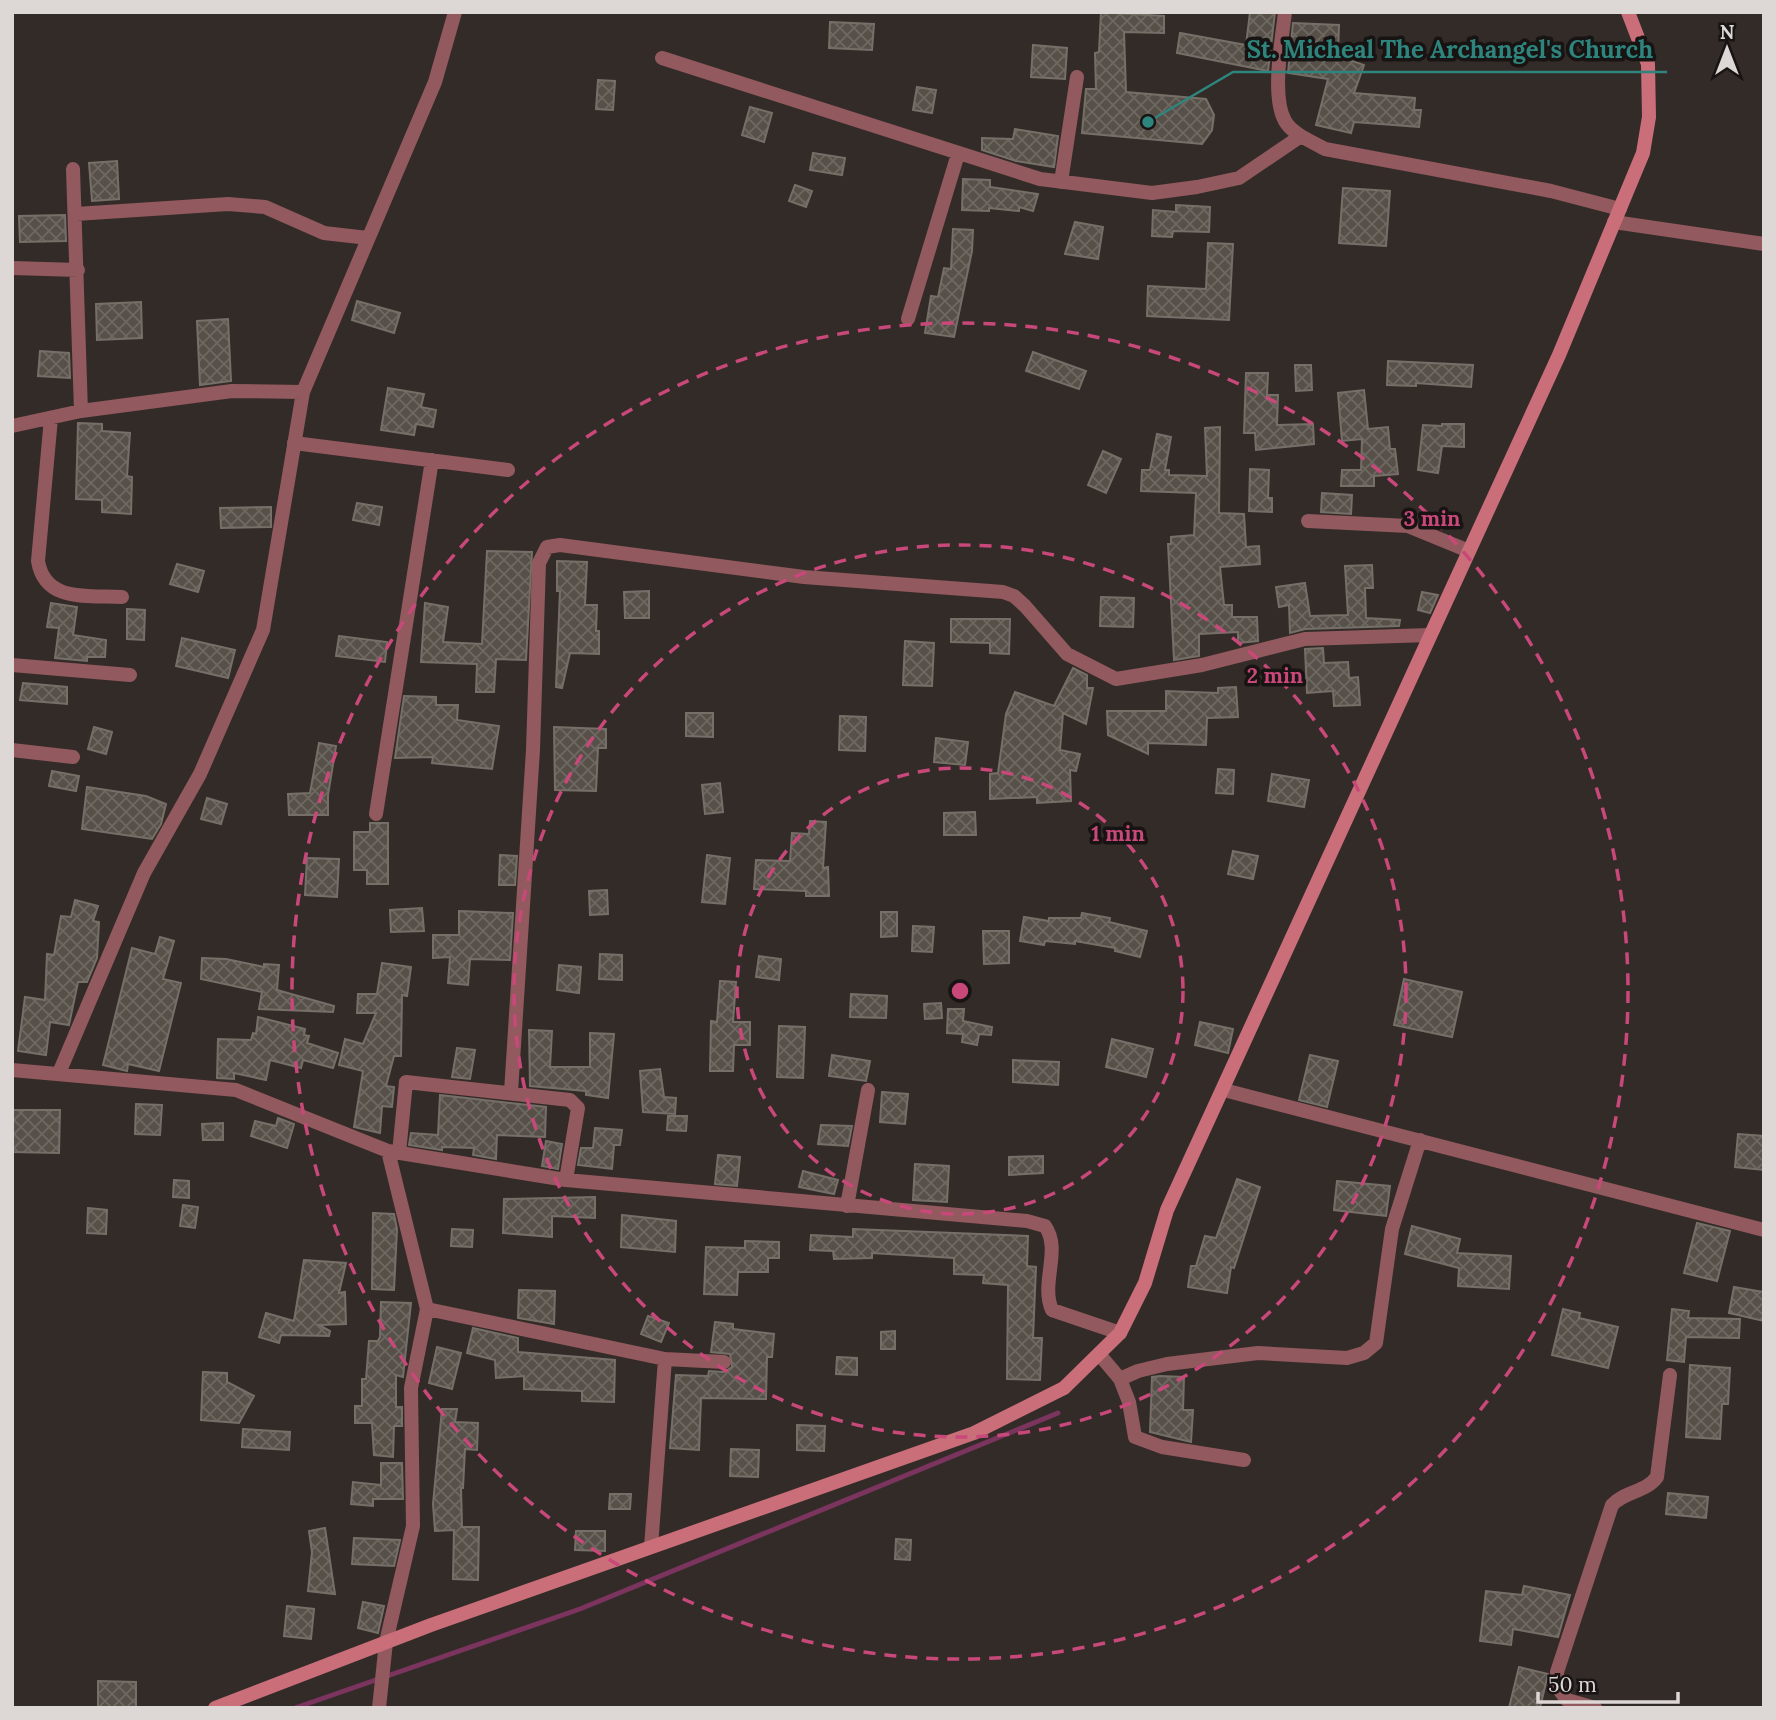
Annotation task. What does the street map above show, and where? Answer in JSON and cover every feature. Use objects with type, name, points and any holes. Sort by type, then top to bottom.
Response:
[{"type":"street","points":[[59,1073],[144,873],[200,774],[262,630],[303,392],[435,82],[455,12]]},
{"type":"street","points":[[1285,12],[1278,79],[1285,121],[1301,136],[1325,149],[1551,191],[1617,216],[1764,244]]},
{"type":"street","points":[[215,1708],[386,1642],[974,1433],[1064,1388],[1120,1333],[1145,1283],[1167,1210],[1559,355],[1643,153],[1649,117],[1648,64],[1628,12]]},
{"type":"street","points":[[662,58],[958,154],[1040,179],[1061,182],[1153,193],[1197,187],[1239,178],[1301,136]]},
{"type":"street","points":[[1061,182],[1077,77]]},
{"type":"street","points":[[908,319],[958,154]]},
{"type":"street","points":[[73,169],[81,411]]},
{"type":"street","points":[[76,214],[228,204],[265,207],[324,233],[368,238]]},
{"type":"street","points":[[12,268],[78,270]]},
{"type":"street","points":[[12,426],[81,411],[232,391],[303,392]]},
{"type":"street","points":[[51,418],[38,561],[43,581],[52,589],[66,593],[122,597]]},
{"type":"street","points":[[294,443],[508,470]]},
{"type":"street","points":[[376,814],[432,460]]},
{"type":"street","points":[[1308,521],[1408,526],[1469,551]]},
{"type":"street","points":[[511,1092],[533,750],[539,563],[547,547],[560,545],[804,577],[1003,592],[1014,596],[1025,606],[1068,654],[1116,679],[1202,664],[1305,639],[1430,635]]},
{"type":"street","points":[[12,665],[130,675]]},
{"type":"street","points":[[12,750],[73,757]]},
{"type":"street","points":[[12,1070],[236,1090],[393,1152],[566,1180],[1027,1221],[1045,1226],[1051,1235],[1047,1291],[1052,1310],[1120,1333]]},
{"type":"street","points":[[379,1708],[386,1642],[413,1526],[411,1388],[427,1309],[393,1152],[406,1082],[570,1100],[576,1104],[566,1180]]},
{"type":"street","points":[[846,1206],[868,1090]]},
{"type":"street","points":[[1224,1090],[1764,1230]]},
{"type":"street","points":[[1120,1379],[1138,1371],[1167,1364],[1258,1353],[1347,1358],[1371,1350],[1376,1343],[1392,1229],[1420,1140]]},
{"type":"street","points":[[427,1309],[665,1359],[724,1362]]},
{"type":"street","points":[[1099,1354],[1120,1379],[1129,1402],[1135,1437],[1162,1447],[1244,1460]]},
{"type":"street","points":[[651,1547],[665,1359]]},
{"type":"street","points":[[1595,1708],[1567,1700],[1559,1688],[1557,1672],[1612,1505],[1618,1499],[1651,1485],[1657,1477],[1670,1375]]},
{"type":"building","points":[[1101,12],[1164,16],[1164,33],[1124,32],[1126,92],[1206,99],[1214,115],[1212,130],[1202,144],[1082,133],[1086,89],[1096,89],[1095,53],[1099,52]]},
{"type":"building","points":[[1250,12],[1275,12],[1268,71],[1177,53],[1180,33],[1246,45]]},
{"type":"building","points":[[830,22],[874,24],[872,50],[829,48]]},
{"type":"building","points":[[1293,23],[1339,25],[1338,56],[1364,65],[1354,93],[1415,98],[1414,110],[1421,110],[1419,127],[1354,122],[1351,133],[1316,125],[1328,79],[1288,73]]},
{"type":"building","points":[[1033,45],[1067,48],[1065,79],[1031,77]]},
{"type":"building","points":[[598,80],[615,81],[613,110],[596,109]]},
{"type":"building","points":[[917,87],[936,90],[932,113],[913,110]]},
{"type":"building","points":[[750,107],[772,113],[764,142],[742,135]]},
{"type":"building","points":[[1015,129],[1058,136],[1054,167],[1016,161],[982,150],[982,138],[1013,139]]},
{"type":"building","points":[[813,153],[845,158],[842,175],[810,170]]},
{"type":"building","points":[[117,161],[119,199],[92,201],[89,163]]},
{"type":"building","points":[[963,179],[990,180],[990,187],[1038,194],[1033,211],[1019,207],[1019,211],[989,208],[989,211],[962,210]]},
{"type":"building","points":[[795,185],[812,191],[806,207],[789,201]]},
{"type":"building","points":[[1343,188],[1390,191],[1386,246],[1339,243]]},
{"type":"building","points":[[1176,205],[1210,207],[1209,232],[1173,231],[1172,237],[1152,236],[1153,210],[1176,212]]},
{"type":"building","points":[[65,215],[66,241],[20,242],[19,216]]},
{"type":"building","points":[[1075,222],[1103,227],[1098,259],[1065,254]]},
{"type":"building","points":[[953,229],[973,230],[972,251],[954,337],[925,333],[931,296],[938,297],[944,268],[951,269]]},
{"type":"building","points":[[1208,243],[1233,244],[1229,320],[1147,316],[1148,286],[1206,289]]},
{"type":"building","points":[[357,301],[400,313],[394,333],[352,320]]},
{"type":"building","points":[[141,302],[142,338],[97,340],[96,304]]},
{"type":"building","points":[[228,319],[231,381],[200,385],[197,321]]},
{"type":"building","points":[[40,351],[69,353],[70,378],[38,376]]},
{"type":"building","points":[[1033,352],[1086,371],[1079,389],[1026,371]]},
{"type":"building","points":[[1388,361],[1473,365],[1471,387],[1416,383],[1416,386],[1387,385]]},
{"type":"building","points":[[1295,365],[1311,365],[1312,390],[1296,391]]},
{"type":"building","points":[[1246,373],[1268,373],[1267,395],[1278,395],[1277,425],[1313,424],[1314,444],[1256,450],[1255,433],[1244,433]]},
{"type":"building","points":[[388,388],[424,394],[421,407],[436,410],[433,427],[416,424],[414,435],[381,430]]},
{"type":"building","points":[[1364,390],[1368,429],[1388,427],[1390,449],[1395,449],[1398,474],[1374,476],[1374,486],[1341,486],[1342,470],[1361,470],[1362,439],[1342,441],[1338,393]]},
{"type":"building","points":[[78,423],[102,424],[102,431],[130,433],[127,476],[132,477],[131,514],[102,512],[102,500],[76,499]]},
{"type":"building","points":[[1464,424],[1464,447],[1442,446],[1438,473],[1418,470],[1423,425]]},
{"type":"building","points":[[1220,427],[1219,513],[1244,514],[1246,547],[1259,546],[1260,564],[1220,567],[1224,605],[1232,605],[1232,617],[1257,617],[1258,641],[1238,643],[1238,632],[1199,634],[1199,656],[1174,660],[1168,544],[1171,544],[1171,537],[1194,535],[1196,493],[1141,491],[1142,470],[1150,470],[1157,434],[1171,437],[1165,470],[1169,470],[1169,475],[1207,476],[1205,428]]},
{"type":"building","points":[[1103,451],[1121,459],[1106,493],[1088,485]]},
{"type":"building","points":[[1250,469],[1269,470],[1268,498],[1272,498],[1272,512],[1249,511]]},
{"type":"building","points":[[1322,493],[1352,495],[1351,514],[1321,512]]},
{"type":"building","points":[[357,503],[382,507],[379,525],[353,520]]},
{"type":"building","points":[[271,507],[271,527],[221,528],[220,508]]},
{"type":"building","points":[[487,551],[532,552],[526,660],[496,659],[494,692],[476,692],[477,664],[421,662],[425,603],[448,607],[443,642],[482,644]]},
{"type":"building","points":[[557,561],[587,562],[585,605],[597,605],[596,631],[599,631],[599,654],[570,653],[562,688],[556,687],[560,591],[557,591]]},
{"type":"building","points":[[177,564],[204,571],[198,592],[170,584]]},
{"type":"building","points":[[1372,565],[1373,588],[1365,588],[1366,618],[1400,620],[1399,626],[1305,629],[1290,633],[1289,605],[1279,607],[1276,587],[1305,583],[1310,616],[1348,615],[1345,566]]},
{"type":"building","points":[[649,591],[649,618],[625,618],[624,592]]},
{"type":"building","points":[[1422,592],[1438,595],[1430,613],[1418,610]]},
{"type":"building","points":[[1101,597],[1134,598],[1133,627],[1100,626]]},
{"type":"building","points":[[51,603],[77,607],[73,635],[106,640],[105,657],[87,657],[87,661],[55,658],[59,628],[47,627]]},
{"type":"building","points":[[127,609],[145,610],[144,640],[127,639]]},
{"type":"building","points":[[951,619],[1010,619],[1009,654],[990,653],[990,643],[951,642]]},
{"type":"building","points":[[339,636],[387,642],[385,662],[336,656]]},
{"type":"building","points":[[182,638],[235,650],[228,678],[176,666]]},
{"type":"building","points":[[905,641],[934,643],[932,686],[903,685]]},
{"type":"building","points":[[1323,648],[1324,663],[1348,662],[1349,678],[1358,677],[1360,705],[1334,706],[1333,691],[1307,693],[1305,649]]},
{"type":"building","points":[[1073,668],[1087,675],[1087,688],[1093,688],[1086,724],[1063,713],[1060,750],[1080,754],[1076,771],[1070,770],[1071,801],[1037,803],[1037,797],[990,799],[990,774],[998,773],[1006,714],[1015,692],[1054,706]]},
{"type":"building","points":[[23,683],[67,687],[67,704],[20,700]]},
{"type":"building","points":[[1236,687],[1238,717],[1207,718],[1206,745],[1148,743],[1148,754],[1108,735],[1107,711],[1166,711],[1166,691],[1218,693],[1218,688]]},
{"type":"building","points":[[404,696],[436,697],[436,705],[458,705],[457,720],[499,726],[492,769],[432,763],[433,757],[395,758]]},
{"type":"building","points":[[686,713],[713,713],[713,737],[686,736]]},
{"type":"building","points":[[840,716],[866,717],[865,751],[839,750]]},
{"type":"building","points":[[94,727],[112,732],[106,754],[88,749]]},
{"type":"building","points":[[554,727],[606,729],[606,748],[598,748],[596,791],[555,790]]},
{"type":"building","points":[[936,738],[968,742],[965,765],[934,762]]},
{"type":"building","points":[[319,743],[336,746],[328,795],[328,815],[289,815],[288,794],[310,793]]},
{"type":"building","points":[[1218,769],[1234,770],[1233,794],[1216,793]]},
{"type":"building","points":[[52,771],[79,776],[76,791],[49,786]]},
{"type":"building","points":[[1272,774],[1309,780],[1304,807],[1268,801]]},
{"type":"building","points":[[720,783],[723,812],[705,814],[702,785]]},
{"type":"building","points":[[87,787],[146,796],[166,804],[161,824],[152,839],[82,829]]},
{"type":"building","points":[[207,798],[227,804],[221,824],[201,819]]},
{"type":"building","points":[[975,812],[976,835],[944,835],[944,813]]},
{"type":"building","points":[[810,821],[826,822],[823,868],[828,867],[829,896],[806,896],[806,891],[754,889],[756,860],[790,861],[792,833],[809,834]]},
{"type":"building","points":[[370,823],[388,823],[388,884],[367,884],[367,870],[354,870],[354,832],[370,832]]},
{"type":"building","points":[[1233,851],[1258,856],[1253,879],[1228,874]]},
{"type":"building","points":[[500,855],[517,856],[515,885],[499,885]]},
{"type":"building","points":[[707,855],[730,858],[725,904],[702,902]]},
{"type":"building","points":[[307,858],[339,859],[337,897],[305,895]]},
{"type":"building","points":[[607,890],[608,914],[590,915],[589,891]]},
{"type":"building","points":[[75,900],[98,906],[93,921],[99,922],[97,958],[87,982],[78,982],[69,1025],[50,1022],[46,1055],[18,1051],[25,997],[45,1000],[47,954],[54,955],[61,916],[71,917]]},
{"type":"building","points":[[422,908],[424,931],[391,932],[390,910]]},
{"type":"building","points":[[459,911],[513,913],[510,960],[470,959],[468,985],[448,983],[450,957],[433,958],[433,935],[459,935]]},
{"type":"building","points":[[881,912],[897,912],[897,936],[881,937]]},
{"type":"building","points":[[1082,913],[1110,918],[1109,922],[1147,931],[1140,957],[1115,951],[1115,948],[1075,941],[1075,944],[1045,941],[1044,945],[1020,941],[1024,917],[1049,921],[1049,918],[1081,918]]},
{"type":"building","points":[[913,926],[934,927],[932,952],[912,951]]},
{"type":"building","points":[[983,931],[1009,931],[1009,963],[984,964]]},
{"type":"building","points":[[160,937],[174,941],[163,979],[181,983],[159,1071],[128,1064],[127,1071],[103,1065],[132,948],[155,954]]},
{"type":"building","points":[[600,954],[622,955],[622,980],[599,979]]},
{"type":"building","points":[[759,956],[781,959],[779,980],[756,977]]},
{"type":"building","points":[[202,958],[226,959],[264,967],[264,964],[279,965],[277,990],[334,1006],[333,1012],[259,1009],[262,992],[201,979]]},
{"type":"building","points":[[382,963],[411,967],[407,996],[402,995],[401,1056],[394,1056],[386,1086],[394,1087],[392,1107],[382,1106],[380,1133],[354,1127],[363,1071],[339,1065],[345,1039],[363,1044],[376,1013],[357,1013],[358,994],[377,994]]},
{"type":"building","points":[[559,965],[581,967],[579,993],[557,990]]},
{"type":"building","points":[[1404,979],[1462,992],[1452,1037],[1394,1025]]},
{"type":"building","points":[[720,981],[736,982],[733,1022],[750,1022],[750,1045],[734,1045],[733,1071],[710,1071],[711,1021],[717,1022]]},
{"type":"building","points":[[851,994],[887,996],[886,1018],[850,1017]]},
{"type":"building","points":[[941,1003],[942,1018],[925,1019],[924,1004]]},
{"type":"building","points":[[948,1009],[964,1009],[963,1021],[992,1027],[991,1035],[979,1034],[977,1045],[962,1042],[963,1034],[947,1033]]},
{"type":"building","points":[[258,1017],[305,1029],[304,1035],[309,1036],[307,1043],[338,1053],[333,1068],[303,1060],[301,1068],[270,1060],[266,1080],[234,1073],[234,1079],[217,1078],[218,1039],[251,1040],[253,1033],[256,1034]]},
{"type":"building","points":[[1200,1022],[1233,1029],[1228,1053],[1195,1045]]},
{"type":"building","points":[[779,1026],[805,1027],[803,1078],[777,1077]]},
{"type":"building","points":[[529,1030],[552,1031],[550,1067],[590,1067],[590,1033],[614,1034],[608,1098],[586,1095],[586,1091],[530,1086]]},
{"type":"building","points":[[1112,1039],[1153,1049],[1146,1077],[1106,1067]]},
{"type":"building","points":[[457,1048],[475,1050],[470,1079],[452,1077]]},
{"type":"building","points":[[832,1055],[870,1061],[866,1081],[829,1076]]},
{"type":"building","points":[[1310,1055],[1338,1061],[1327,1107],[1299,1100]]},
{"type":"building","points":[[1013,1060],[1059,1062],[1058,1085],[1013,1082]]},
{"type":"building","points":[[660,1069],[664,1097],[676,1098],[675,1114],[643,1112],[640,1071]]},
{"type":"building","points":[[882,1092],[908,1094],[905,1124],[880,1122]]},
{"type":"building","points":[[440,1095],[546,1107],[545,1137],[497,1135],[496,1159],[473,1155],[474,1148],[442,1147],[442,1150],[409,1145],[411,1133],[438,1135]]},
{"type":"building","points":[[136,1104],[162,1105],[160,1135],[135,1134]]},
{"type":"building","points":[[12,1110],[60,1110],[59,1153],[12,1152]]},
{"type":"building","points":[[668,1116],[687,1116],[686,1131],[667,1130]]},
{"type":"building","points":[[278,1118],[294,1124],[287,1148],[251,1136],[255,1121],[276,1126]]},
{"type":"building","points":[[223,1123],[223,1140],[203,1140],[202,1124]]},
{"type":"building","points":[[821,1125],[852,1126],[848,1146],[818,1144]]},
{"type":"building","points":[[595,1128],[622,1130],[620,1145],[614,1145],[612,1169],[578,1165],[581,1148],[593,1148]]},
{"type":"building","points":[[1738,1134],[1764,1136],[1764,1170],[1735,1167]]},
{"type":"building","points":[[546,1141],[562,1144],[558,1169],[542,1166]]},
{"type":"building","points":[[718,1155],[740,1157],[737,1186],[715,1184]]},
{"type":"building","points":[[1043,1156],[1043,1173],[1009,1175],[1009,1157]]},
{"type":"building","points":[[915,1164],[949,1166],[947,1202],[913,1200]]},
{"type":"building","points":[[803,1171],[838,1180],[834,1194],[799,1187]]},
{"type":"building","points":[[1237,1179],[1260,1187],[1234,1268],[1231,1267],[1227,1293],[1188,1287],[1191,1266],[1196,1266],[1205,1236],[1216,1238]]},
{"type":"building","points":[[174,1180],[189,1181],[189,1198],[173,1197]]},
{"type":"building","points":[[1337,1181],[1390,1186],[1386,1216],[1334,1210]]},
{"type":"building","points":[[595,1197],[595,1218],[552,1216],[552,1237],[503,1233],[504,1199]]},
{"type":"building","points":[[183,1205],[198,1207],[195,1228],[180,1226]]},
{"type":"building","points":[[88,1208],[107,1210],[106,1234],[87,1233]]},
{"type":"building","points":[[373,1213],[394,1214],[397,1229],[394,1290],[372,1289]]},
{"type":"building","points":[[622,1215],[676,1221],[675,1252],[621,1247]]},
{"type":"building","points":[[1697,1223],[1730,1231],[1717,1281],[1684,1273]]},
{"type":"building","points":[[1412,1226],[1460,1239],[1457,1253],[1511,1256],[1509,1289],[1458,1286],[1459,1268],[1405,1254]]},
{"type":"building","points":[[452,1229],[473,1230],[472,1247],[451,1246]]},
{"type":"building","points":[[853,1229],[1028,1236],[1027,1266],[1036,1267],[1033,1338],[1042,1338],[1040,1380],[1007,1379],[1008,1285],[983,1283],[984,1275],[954,1274],[954,1258],[872,1253],[872,1258],[834,1259],[833,1251],[810,1250],[811,1235],[853,1237]]},
{"type":"building","points":[[745,1241],[779,1242],[779,1258],[768,1258],[768,1272],[738,1272],[737,1295],[704,1294],[706,1247],[745,1248]]},
{"type":"building","points":[[304,1260],[346,1263],[339,1293],[345,1292],[346,1324],[319,1325],[330,1331],[329,1336],[281,1335],[279,1343],[259,1337],[266,1313],[294,1321]]},
{"type":"building","points":[[1734,1287],[1764,1292],[1764,1321],[1729,1313]]},
{"type":"building","points":[[519,1290],[555,1291],[554,1324],[518,1318]]},
{"type":"building","points":[[381,1302],[411,1303],[403,1377],[396,1375],[396,1407],[402,1407],[402,1426],[394,1426],[393,1457],[374,1455],[372,1423],[355,1423],[355,1406],[362,1406],[362,1379],[366,1379],[369,1341],[378,1341],[380,1337]]},
{"type":"building","points":[[1563,1309],[1580,1313],[1579,1318],[1618,1327],[1608,1368],[1552,1355]]},
{"type":"building","points":[[1672,1309],[1689,1311],[1688,1318],[1740,1319],[1739,1338],[1686,1337],[1684,1362],[1667,1360]]},
{"type":"building","points":[[648,1316],[669,1323],[661,1342],[641,1334]]},
{"type":"building","points":[[715,1322],[733,1324],[733,1329],[774,1334],[772,1357],[767,1357],[766,1399],[701,1398],[699,1450],[670,1448],[676,1375],[708,1376],[709,1371],[724,1372],[732,1367],[730,1354],[711,1352]]},
{"type":"building","points":[[473,1328],[518,1338],[518,1352],[615,1360],[614,1402],[582,1401],[582,1391],[524,1389],[524,1376],[496,1378],[495,1360],[467,1353]]},
{"type":"building","points":[[895,1331],[895,1349],[881,1349],[881,1332]]},
{"type":"building","points":[[437,1347],[461,1353],[452,1389],[429,1383]]},
{"type":"building","points":[[837,1357],[857,1358],[857,1375],[836,1374]]},
{"type":"building","points":[[1690,1365],[1730,1368],[1728,1404],[1722,1404],[1720,1439],[1686,1437]]},
{"type":"building","points":[[203,1372],[227,1373],[227,1382],[254,1396],[239,1423],[201,1420]]},
{"type":"building","points":[[1152,1377],[1184,1377],[1183,1410],[1193,1410],[1191,1442],[1150,1432]]},
{"type":"building","points":[[442,1409],[457,1409],[455,1422],[478,1423],[477,1450],[465,1449],[461,1488],[462,1527],[479,1527],[478,1580],[453,1579],[454,1530],[435,1531],[433,1504]]},
{"type":"building","points":[[797,1425],[825,1426],[824,1451],[797,1450]]},
{"type":"building","points":[[243,1429],[290,1432],[289,1450],[242,1447]]},
{"type":"building","points":[[731,1449],[759,1450],[758,1477],[730,1476]]},
{"type":"building","points":[[381,1463],[402,1463],[403,1499],[373,1499],[373,1506],[351,1504],[353,1482],[381,1485]]},
{"type":"building","points":[[1668,1493],[1708,1497],[1706,1518],[1666,1514]]},
{"type":"building","points":[[610,1494],[631,1494],[630,1509],[609,1509]]},
{"type":"building","points":[[325,1528],[335,1594],[308,1591],[312,1552],[309,1531]]},
{"type":"building","points":[[576,1531],[605,1531],[605,1551],[575,1550]]},
{"type":"building","points":[[354,1538],[400,1540],[394,1566],[352,1564]]},
{"type":"building","points":[[896,1539],[911,1540],[910,1560],[895,1559]]},
{"type":"building","points":[[1524,1586],[1570,1595],[1558,1637],[1513,1629],[1511,1645],[1480,1641],[1486,1591],[1522,1595]]},
{"type":"building","points":[[363,1602],[384,1606],[378,1633],[358,1628]]},
{"type":"building","points":[[287,1606],[314,1609],[311,1639],[284,1636]]},
{"type":"building","points":[[1519,1667],[1548,1674],[1540,1708],[1509,1708]]},
{"type":"building","points":[[98,1681],[136,1682],[136,1708],[98,1707]]},
{"type":"waterway","points":[[295,1708],[580,1609],[1058,1413]]},
{"type":"place","name":"St. Micheal The Archangel's Church","points":[[1148,122]]}]
